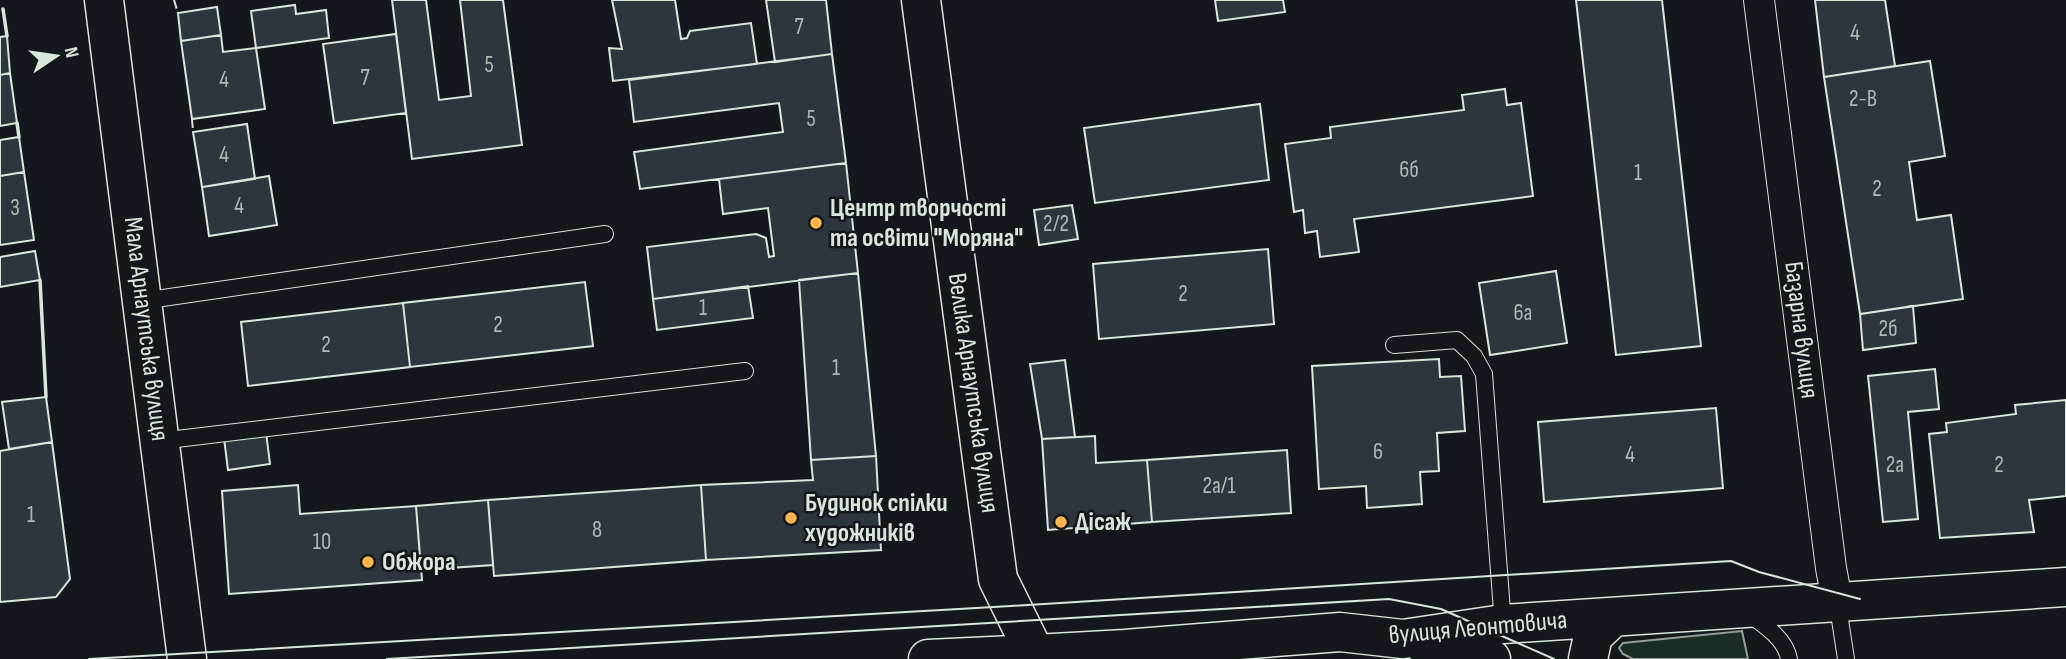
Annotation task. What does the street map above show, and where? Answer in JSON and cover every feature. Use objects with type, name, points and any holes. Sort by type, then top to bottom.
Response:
[{"type":"main road","name":"Мала Арнаутська вулиця","points":[[104,0],[187,659]]},
{"type":"main road","name":"Велика Арнаутська вулиця","points":[[920,0],[998,579],[1036,656]]},
{"type":"main road","name":"вулиця Леонтовича","points":[[928,659],[1294,642],[1339,632],[1403,639],[1497,642],[1613,617],[2066,587]]},
{"type":"main road","points":[[1588,659],[1593,636],[1613,617]]},
{"type":"street","name":"Базарна вулиця","points":[[1759,0],[1831,568],[1849,600]]},
{"type":"lane","points":[[142,300],[605,234]]},
{"type":"lane","points":[[1394,345],[1457,340],[1474,356],[1484,374],[1497,642]]},
{"type":"lane","points":[[160,441],[744,371]]},
{"type":"lane","name":"Базарна вулиця","points":[[1846,659],[1849,600]]},
{"type":"lane","points":[[1738,608],[1769,628],[1788,652],[1789,659]]},
{"type":"green space","points":[[1742,631],[1748,659],[1633,659],[1623,654],[1619,648],[1623,643]]},
{"type":"building","points":[[392,0],[426,0],[439,100],[471,96],[460,0],[503,0],[522,145],[412,159]]},
{"type":"building","points":[[612,0],[675,0],[681,39],[687,38],[690,31],[751,23],[757,64],[613,81],[609,48],[622,49]]},
{"type":"building","points":[[766,0],[826,0],[832,54],[775,62]]},
{"type":"building","points":[[1215,0],[1283,0],[1285,12],[1218,21]]},
{"type":"building","points":[[1576,0],[1662,0],[1701,346],[1616,355]]},
{"type":"building","points":[[1815,0],[1885,0],[1895,66],[1824,77]]},
{"type":"building","points":[[295,5],[296,14],[326,10],[329,38],[256,48],[251,11]]},
{"type":"building","points":[[217,7],[221,35],[181,41],[178,13]]},
{"type":"building","points":[[396,34],[406,113],[334,123],[323,44]]},
{"type":"building","points":[[221,35],[223,52],[256,48],[265,109],[192,119],[181,41]]},
{"type":"building","points":[[7,36],[10,73],[0,75],[0,37]]},
{"type":"building","points":[[832,54],[846,163],[640,189],[634,152],[783,132],[779,103],[634,122],[629,80]]},
{"type":"building","points":[[1930,61],[1945,156],[1909,162],[1917,220],[1951,215],[1963,299],[1860,314],[1824,77]]},
{"type":"building","points":[[10,73],[17,123],[0,126],[0,75]]},
{"type":"building","points":[[1505,89],[1507,105],[1521,103],[1533,196],[1354,219],[1359,252],[1320,257],[1317,231],[1305,233],[1303,210],[1294,212],[1285,144],[1331,138],[1330,127],[1464,110],[1462,95]]},
{"type":"building","points":[[1260,104],[1269,180],[1095,203],[1084,128]]},
{"type":"building","points":[[247,124],[255,179],[202,187],[193,132]]},
{"type":"building","points":[[19,137],[24,172],[0,176],[0,140]]},
{"type":"building","points":[[846,163],[858,273],[653,299],[647,247],[756,234],[766,238],[769,257],[774,256],[768,208],[723,214],[719,179]]},
{"type":"building","points":[[24,172],[34,240],[0,245],[0,176]]},
{"type":"building","points":[[269,176],[277,225],[209,236],[202,187]]},
{"type":"building","points":[[1072,205],[1078,239],[1039,245],[1034,210]]},
{"type":"building","points":[[1268,249],[1274,324],[1099,339],[1093,264]]},
{"type":"building","points":[[35,251],[40,280],[0,287],[0,257]]},
{"type":"building","points":[[1556,271],[1567,343],[1490,355],[1479,283]]},
{"type":"building","points":[[858,273],[876,456],[811,460],[799,280]]},
{"type":"building","points":[[585,282],[593,346],[410,367],[403,303]]},
{"type":"building","points":[[748,286],[753,318],[657,330],[653,299]]},
{"type":"building","points":[[403,303],[410,367],[248,386],[241,322]]},
{"type":"building","points":[[1913,306],[1916,343],[1863,350],[1860,314]]},
{"type":"building","points":[[1439,359],[1440,377],[1461,376],[1465,431],[1437,433],[1439,471],[1420,472],[1422,504],[1367,508],[1366,486],[1319,489],[1312,366]]},
{"type":"building","points":[[1065,360],[1075,437],[1042,439],[1030,364]]},
{"type":"building","points":[[1935,369],[1939,409],[1908,412],[1918,519],[1883,522],[1868,376]]},
{"type":"building","points":[[46,397],[52,442],[9,449],[2,402]]},
{"type":"building","points":[[2066,400],[2066,496],[2029,500],[2034,532],[1940,538],[1929,434],[1947,432],[1946,423],[2016,414],[2015,405]]},
{"type":"building","points":[[1716,408],[1723,488],[1544,502],[1538,422]]},
{"type":"building","points":[[266,432],[270,464],[228,470],[224,438]]},
{"type":"building","points":[[1095,436],[1096,463],[1147,460],[1152,522],[1048,530],[1042,439]]},
{"type":"building","points":[[52,442],[70,579],[56,597],[0,602],[0,451]]},
{"type":"building","points":[[1287,450],[1291,513],[1152,522],[1147,460]]},
{"type":"building","name":"Будинок спілки художників","points":[[876,456],[881,550],[706,560],[701,485],[813,480],[811,460]]},
{"type":"building","points":[[298,485],[300,514],[416,506],[422,580],[229,594],[222,491]]},
{"type":"building","points":[[701,485],[706,560],[494,576],[488,500]]},
{"type":"building","points":[[488,500],[493,565],[421,570],[416,506]]},
{"type":"tram line","points":[[89,659],[1731,561],[1759,572],[1860,599]]},
{"type":"tram line","points":[[387,659],[1389,599],[1441,609],[1554,659]]},
{"type":"fence","points":[[174,0],[178,13]]},
{"type":"fence","points":[[192,119],[193,132]]},
{"type":"wall","points":[[3,9],[7,36]]},
{"type":"wall","points":[[17,123],[19,137]]},
{"type":"wall","points":[[40,280],[46,397]]},
{"type":"place","name":"Центр творчості та освіти \"Моряна\"","points":[[816,223]]},
{"type":"place","name":"Будинок спілки художників","points":[[791,518]]},
{"type":"place","name":"Дісаж","points":[[1061,522]]},
{"type":"place","name":"Обжора","points":[[368,562]]}]
